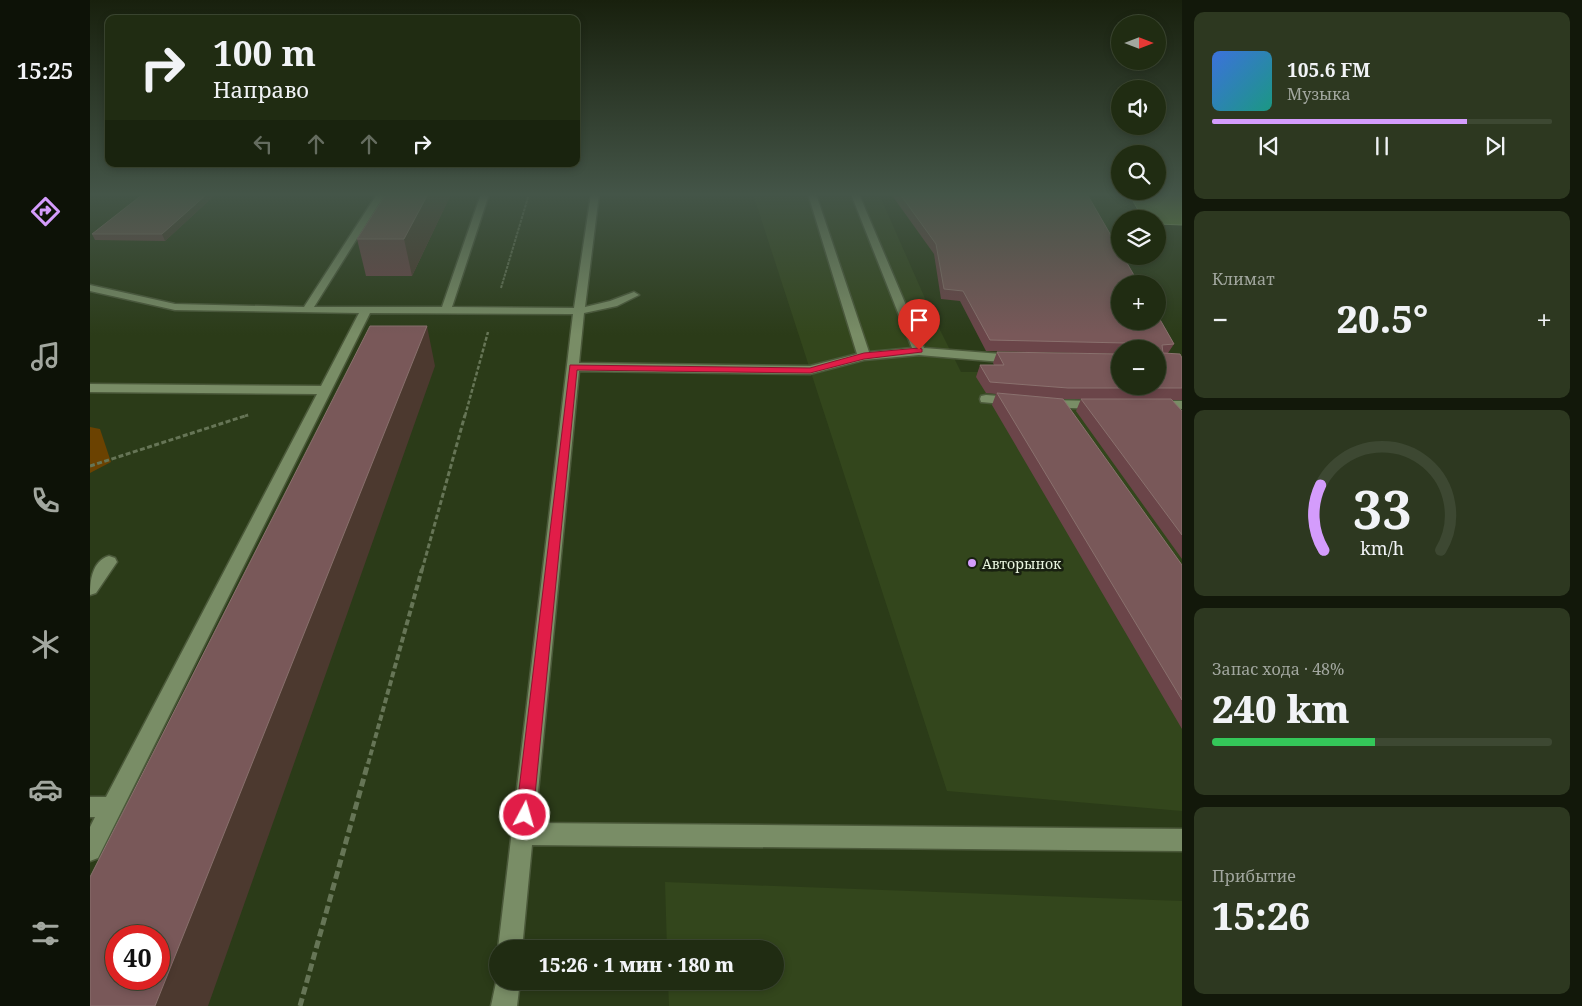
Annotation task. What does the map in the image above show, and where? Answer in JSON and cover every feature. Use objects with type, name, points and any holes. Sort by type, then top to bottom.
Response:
[{"type":"street","points":[[307,310],[351,241]]},
{"type":"street","points":[[446,310],[469,241]]},
{"type":"street","points":[[511,940],[579,311],[589,241]]},
{"type":"street","points":[[827,241],[864,356]]},
{"type":"street","points":[[874,241],[919,350]]},
{"type":"street","points":[[90,288],[175,307],[307,310],[579,311],[613,304],[634,295]]},
{"type":"street","points":[[90,850],[366,310]]},
{"type":"street","points":[[573,367],[810,370],[864,356],[919,350],[971,358],[1024,359]]},
{"type":"street","points":[[90,388],[325,390]]},
{"type":"street","points":[[986,399],[1063,405],[1111,405]]},
{"type":"street","points":[[1063,405],[1074,421]]},
{"type":"street","points":[[1140,405],[1176,405],[1182,419]]},
{"type":"street","points":[[90,589],[109,562]]},
{"type":"street","points":[[90,807],[112,807]]},
{"type":"street","points":[[523,834],[1182,840]]},
{"type":"street","points":[[504,1006],[506,990]]},
{"type":"path","points":[[300,1006],[515,241]]},
{"type":"path","points":[[90,466],[250,414]]},
{"type":"shaded area","name":"Авторынок","points":[[768,241],[900,241],[931,312],[961,372],[1111,372],[1111,395],[1166,395],[1166,382],[1182,373],[1182,811],[947,791]]},
{"type":"shaded area","points":[[90,427],[100,429],[111,462],[90,473]]},
{"type":"shaded area","points":[[665,882],[1182,901],[1182,1006],[669,1006],[668,990],[784,990],[784,940],[667,940]]},
{"type":"building","points":[[934,241],[1111,241],[1111,265],[1128,265],[1134,275],[1111,275],[1111,330],[1166,330],[1174,344],[1166,345],[1166,340],[1111,340],[1111,343],[990,340],[963,291],[944,289],[936,244]]},
{"type":"building","points":[[370,326],[427,326],[170,968],[170,925],[105,925],[105,990],[161,990],[155,1006],[90,1006],[90,877]]},
{"type":"building","points":[[997,352],[1111,354],[1111,388],[1068,388],[990,382],[980,365],[1004,365]]},
{"type":"building","points":[[1166,353],[1180,354],[1182,358],[1182,388],[1166,388]]},
{"type":"building","points":[[997,393],[1063,399],[1182,565],[1182,700]]},
{"type":"building","points":[[1081,399],[1171,399],[1182,411],[1182,535]]},
{"type":"place","name":"Авторынок","points":[[972,563]]},
{"type":"route","points":[[525,815],[573,367],[810,370],[864,356],[919,350]]}]
